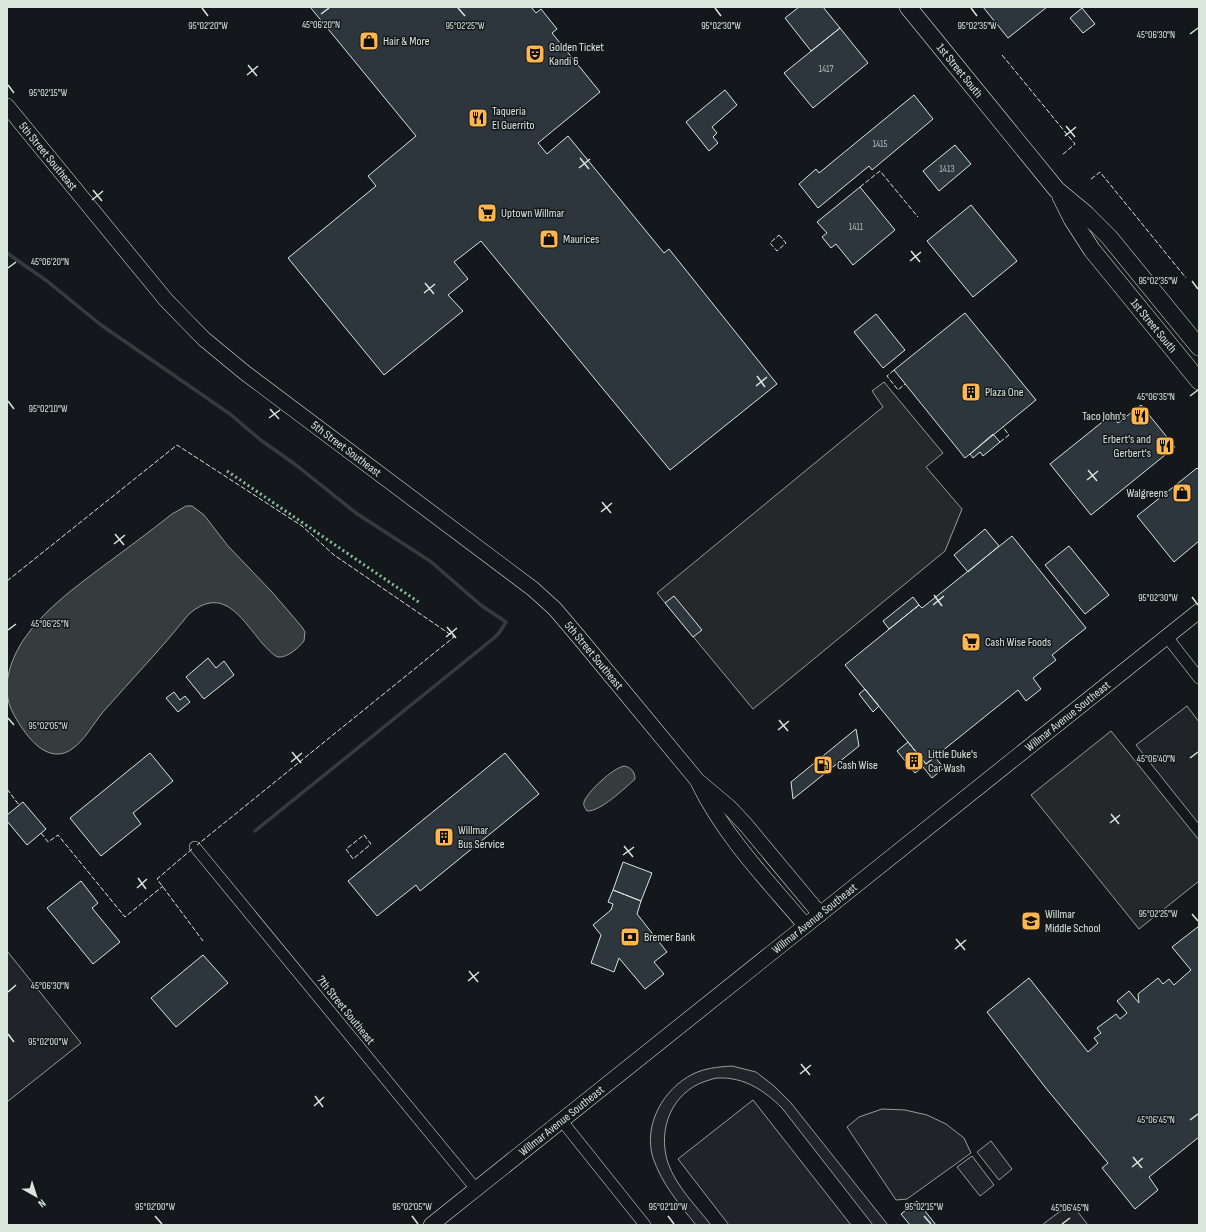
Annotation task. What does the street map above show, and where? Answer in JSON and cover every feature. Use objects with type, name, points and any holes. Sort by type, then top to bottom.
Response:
[{"type":"main road","name":"1st Street South","points":[[908,7],[1057,190],[1086,214],[1109,237],[1199,348]]},
{"type":"main road","name":"1st Street South","points":[[1057,190],[1072,219],[1092,250],[1199,381]]},
{"type":"street","name":"5th Street Southeast","points":[[7,106],[142,272],[166,300],[200,335],[244,372],[539,594],[555,609],[697,780],[720,798],[745,824],[820,914]]},
{"type":"street","name":"Willmar Avenue Southeast","points":[[431,1225],[1199,612]]},
{"type":"street","points":[[1167,637],[1199,678]]},
{"type":"street","name":"5th Street Southeast","points":[[697,780],[708,802],[732,837],[805,925]]},
{"type":"street","name":"7th Street Southeast","points":[[195,847],[476,1189]]},
{"type":"street","points":[[562,1121],[645,1225]]},
{"type":"shaded area","points":[[884,382],[943,453],[926,467],[962,509],[945,551],[753,709],[657,593],[883,407],[872,391]]},
{"type":"shaded area","points":[[186,506],[192,506],[204,515],[228,546],[272,592],[302,627],[305,632],[304,641],[286,656],[278,657],[262,643],[239,615],[230,608],[222,604],[212,603],[201,606],[189,614],[103,712],[85,737],[77,745],[62,754],[51,753],[44,750],[31,740],[25,733],[9,704],[7,694],[8,675],[19,647],[32,628],[60,600],[172,514]]},
{"type":"shaded area","points":[[1187,706],[1199,722],[1199,824],[1136,745]]},
{"type":"shaded area","points":[[1111,731],[1199,840],[1199,881],[1139,929],[1031,795]]},
{"type":"shaded area","points":[[624,766],[629,767],[632,770],[635,779],[599,808],[587,811],[584,803],[590,792],[607,776]]},
{"type":"shaded area","points":[[7,951],[81,1043],[7,1102]]},
{"type":"shaded area","points":[[732,1066],[756,1072],[774,1086],[791,1103],[888,1225],[873,1225],[782,1108],[761,1090],[745,1082],[727,1078],[718,1078],[694,1086],[684,1094],[670,1113],[666,1125],[665,1150],[668,1163],[676,1180],[687,1196],[711,1225],[696,1225],[683,1209],[661,1176],[653,1158],[651,1133],[653,1121],[665,1098],[682,1081],[702,1070]]},
{"type":"shaded area","points":[[753,1100],[851,1225],[729,1225],[678,1159]]},
{"type":"shaded area","points":[[882,1109],[905,1110],[927,1115],[946,1124],[964,1138],[971,1153],[907,1199],[896,1200],[847,1127],[859,1117]]},
{"type":"shaded area","points":[[991,1141],[1012,1169],[999,1180],[977,1152]]},
{"type":"shaded area","points":[[972,1156],[994,1185],[980,1196],[957,1167]]},
{"type":"shaded area","points":[[1071,1203],[1088,1225],[1042,1225]]},
{"type":"building","name":"Uptown Willmar","points":[[310,7],[531,7],[536,13],[541,9],[557,29],[552,33],[600,92],[538,143],[547,154],[568,136],[664,253],[669,249],[777,384],[670,470],[481,241],[454,262],[468,279],[448,295],[463,311],[384,375],[288,258],[376,186],[368,176],[416,136]]},
{"type":"building","points":[[799,7],[823,7],[840,28],[811,51],[785,18]]},
{"type":"building","points":[[983,7],[1047,7],[1008,38]]},
{"type":"building","points":[[1082,8],[1095,24],[1083,33],[1070,18]]},
{"type":"building","points":[[840,28],[868,63],[813,108],[784,73]]},
{"type":"building","points":[[725,90],[737,105],[712,127],[717,133],[713,137],[718,143],[709,151],[686,122]]},
{"type":"building","points":[[914,95],[933,119],[872,170],[869,166],[818,208],[799,184],[816,169],[819,173]]},
{"type":"building","points":[[955,145],[971,164],[939,191],[923,171]]},
{"type":"building","points":[[860,187],[895,230],[853,265],[836,244],[831,248],[822,237],[827,233],[817,222]]},
{"type":"building","points":[[971,205],[1017,261],[973,297],[927,241]]},
{"type":"building","name":"Plaza One","points":[[965,313],[1036,400],[965,458],[894,370]]},
{"type":"building","points":[[876,314],[905,350],[883,368],[854,332]]},
{"type":"building","points":[[1141,405],[1175,447],[1091,515],[1050,464],[1111,415],[1118,423]]},
{"type":"building","points":[[993,434],[1000,442],[983,456],[980,452],[973,458],[970,454]]},
{"type":"building","name":"Walgreens","points":[[1197,468],[1199,470],[1199,541],[1174,562],[1137,516]]},
{"type":"building","points":[[985,529],[999,546],[968,572],[954,555]]},
{"type":"building","name":"Cash Wise Foods","points":[[1012,536],[1086,628],[1052,655],[1056,660],[1033,678],[1041,689],[1026,701],[1018,690],[926,764],[845,665],[919,605],[922,608]]},
{"type":"building","points":[[1069,546],[1109,595],[1085,614],[1045,565]]},
{"type":"building","points":[[674,596],[702,630],[693,637],[665,603]]},
{"type":"building","points":[[913,597],[919,605],[889,629],[883,621]]},
{"type":"building","points":[[208,658],[216,668],[224,661],[234,675],[204,699],[186,677]]},
{"type":"building","points":[[865,689],[879,706],[873,712],[859,694]]},
{"type":"building","points":[[174,692],[180,700],[185,696],[190,702],[178,712],[166,698]]},
{"type":"building","points":[[856,729],[859,746],[793,799],[791,782]]},
{"type":"building","name":"Little Duke's Car Wash","points":[[908,742],[926,764],[935,757],[944,768],[932,778],[923,767],[915,773],[897,751]]},
{"type":"building","points":[[150,753],[173,781],[133,813],[141,824],[101,856],[70,818]]},
{"type":"building","name":"Willmar Bus Service","points":[[505,753],[539,794],[420,891],[416,885],[377,916],[348,881]]},
{"type":"building","points":[[23,802],[46,829],[27,845],[7,821],[7,815]]},
{"type":"building","points":[[623,862],[652,873],[641,901],[613,890]]},
{"type":"building","points":[[81,881],[98,903],[92,908],[120,942],[93,964],[47,908]]},
{"type":"building","points":[[613,890],[641,901],[637,914],[667,952],[654,962],[664,974],[645,989],[619,958],[614,972],[591,963],[601,935],[593,925],[611,910],[613,904],[608,902]]},
{"type":"building","points":[[1199,926],[1199,1137],[1149,1177],[1158,1190],[1135,1209],[1102,1168],[1108,1163],[1045,1087],[987,1012],[1029,978],[1088,1052],[1098,1043],[1094,1038],[1101,1033],[1097,1028],[1116,1014],[1120,1019],[1127,1013],[1117,1001],[1129,991],[1139,1003],[1138,994],[1158,978],[1163,984],[1169,979],[1174,985],[1191,970],[1172,947]]},
{"type":"building","points":[[203,955],[228,983],[176,1027],[151,998]]},
{"type":"building","points":[[917,1201],[936,1225],[910,1225],[901,1214]]},
{"type":"waterway","points":[[7,253],[47,281],[101,325],[230,414],[262,441],[296,465],[356,513],[430,561],[482,606],[506,622],[494,638],[255,831]]},
{"type":"hedge","points":[[227,471],[420,603]]},
{"type":"fence","points":[[1002,55],[1075,144],[1062,155]]},
{"type":"fence","points":[[860,187],[880,171],[918,217]]},
{"type":"fence","points":[[1091,179],[1100,172],[1186,278]]},
{"type":"fence","points":[[779,235],[786,243],[777,251],[770,243],[779,235]]},
{"type":"fence","points":[[894,370],[887,376],[898,390],[905,384]]},
{"type":"fence","points":[[1000,442],[1009,435],[1003,427]]},
{"type":"fence","points":[[7,581],[177,445],[302,526],[334,555],[454,637],[197,845]]},
{"type":"fence","points":[[7,789],[19,805]]},
{"type":"fence","points":[[41,833],[48,842],[58,835],[125,917],[163,886]]},
{"type":"fence","points":[[364,835],[371,844],[353,859],[346,849],[364,835]]},
{"type":"fence","points":[[192,849],[157,879],[203,941]]},
{"type":"place","name":"Hair & More","points":[[369,41]]},
{"type":"place","name":"Golden Ticket Kandi 6","points":[[535,54]]},
{"type":"place","name":"Taqueria El Guerrito","points":[[478,118]]},
{"type":"place","name":"Uptown Willmar","points":[[487,213]]},
{"type":"place","name":"Maurices","points":[[549,239]]},
{"type":"place","name":"Plaza One","points":[[971,392]]},
{"type":"place","name":"Taco John's","points":[[1140,416]]},
{"type":"place","name":"Erbert's and Gerbert's","points":[[1165,446]]},
{"type":"place","name":"Walgreens","points":[[1182,493]]},
{"type":"place","name":"Cash Wise Foods","points":[[971,642]]},
{"type":"place","name":"Little Duke's Car Wash","points":[[914,761]]},
{"type":"place","name":"Cash Wise","points":[[823,765]]},
{"type":"place","name":"Willmar Bus Service","points":[[444,837]]},
{"type":"place","name":"Willmar Middle School","points":[[1031,921]]},
{"type":"place","name":"Bremer Bank","points":[[630,937]]}]
